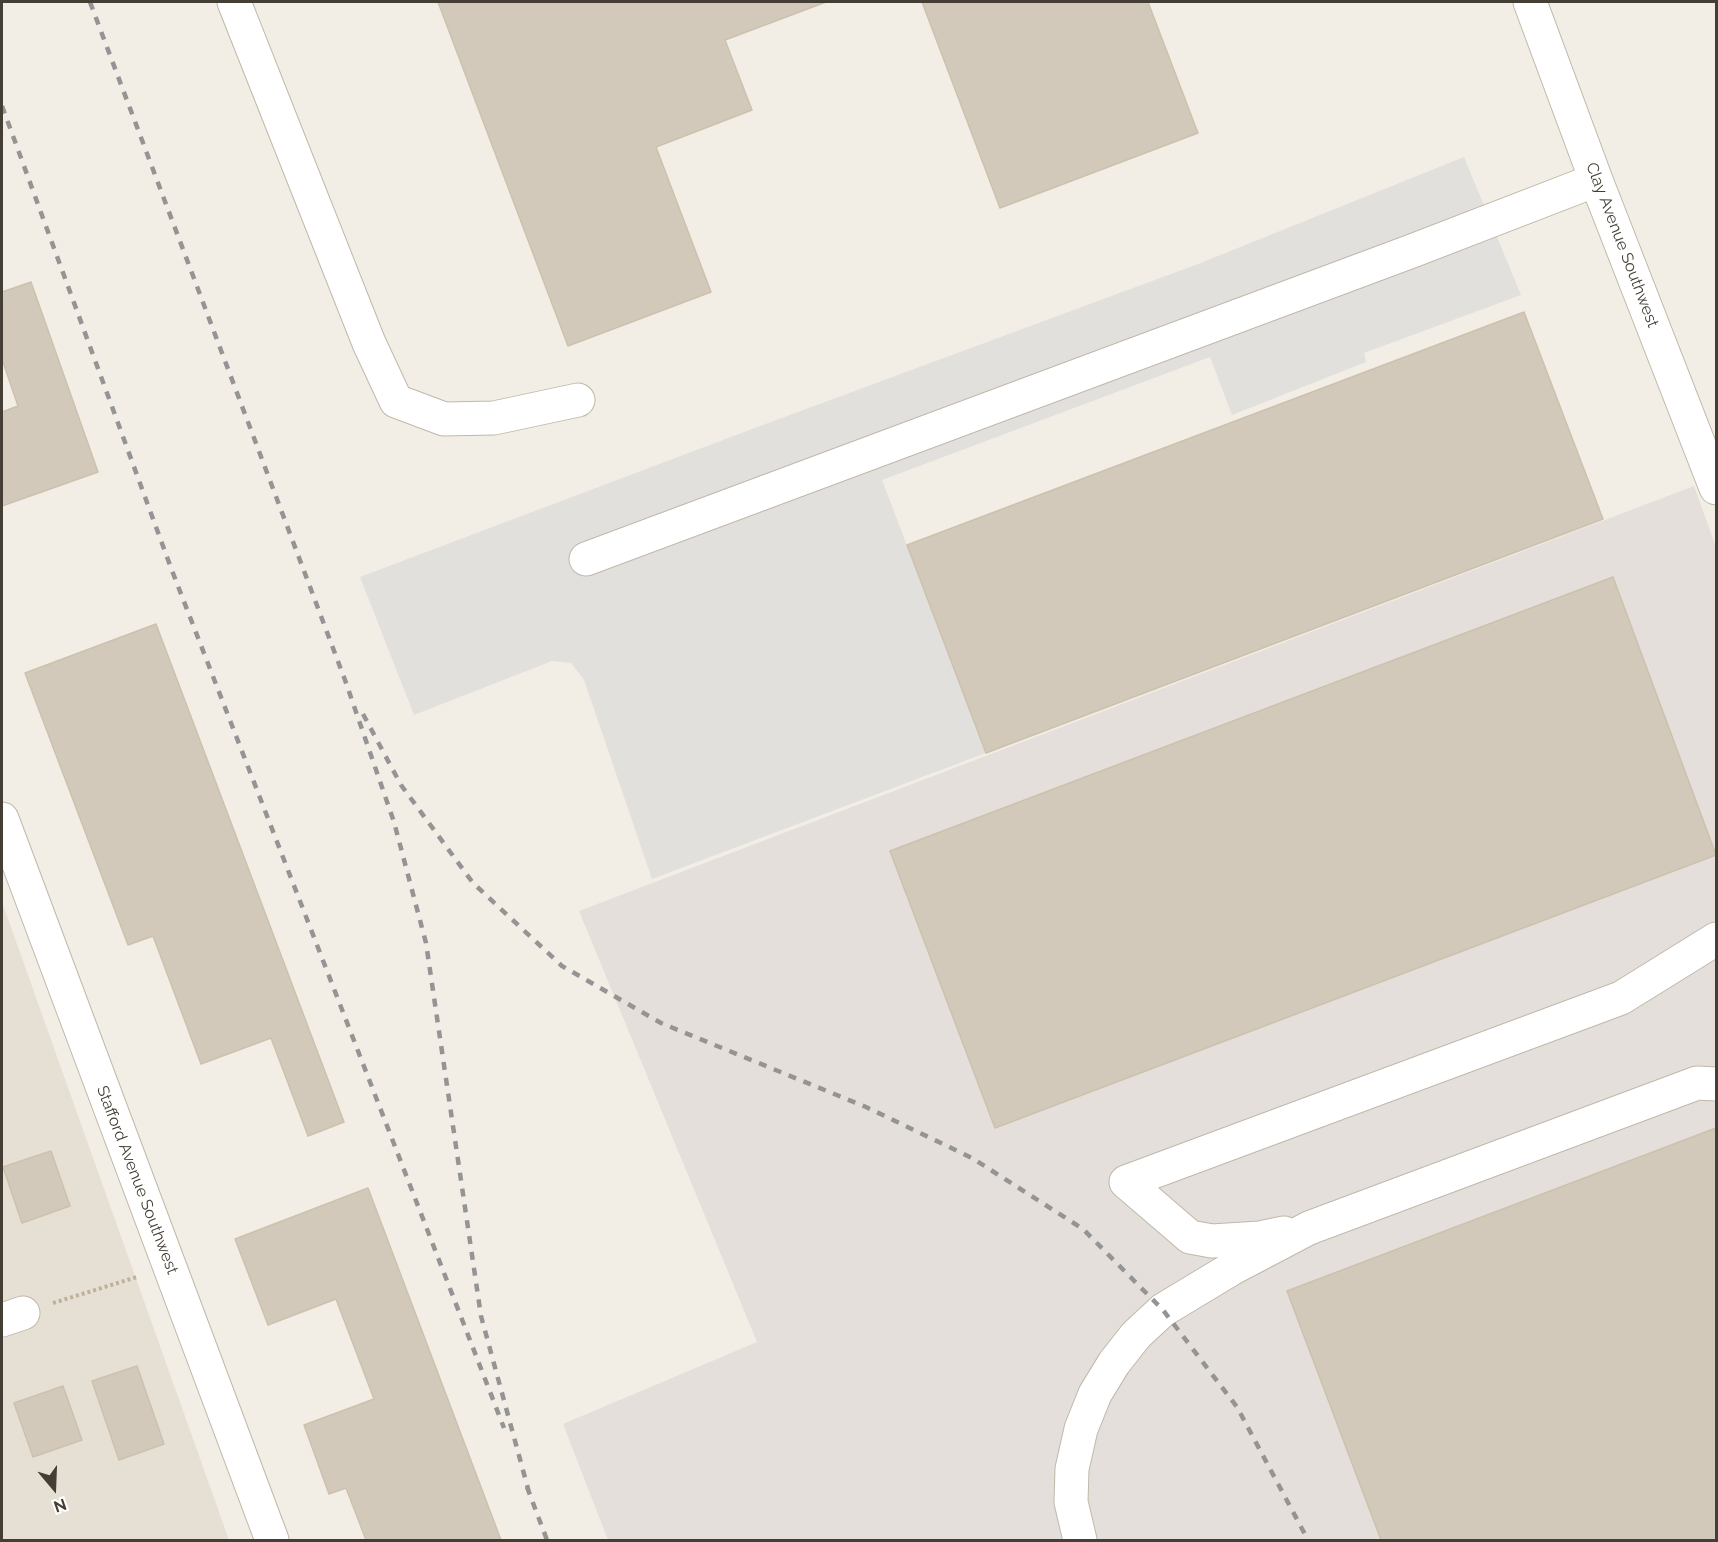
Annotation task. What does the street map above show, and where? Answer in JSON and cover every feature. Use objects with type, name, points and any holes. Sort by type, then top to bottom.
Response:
[{"type":"street","points":[[234,2],[369,343],[396,401],[444,418],[494,418],[578,400]]},
{"type":"street","name":"Clay Avenue Southwest","points":[[1530,2],[1596,180],[1716,488]]},
{"type":"street","points":[[586,560],[1596,180]]},
{"type":"street","name":"Stafford Avenue Southwest","points":[[2,819],[272,1540]]},
{"type":"street","points":[[1309,1228],[1260,1238],[1212,1241],[1190,1237],[1126,1182],[1621,999],[1716,939]]},
{"type":"street","points":[[1080,1540],[1071,1502],[1072,1469],[1081,1429],[1095,1394],[1114,1363],[1136,1335],[1163,1310],[1231,1269],[1309,1228],[1697,1083],[1716,1084]]},
{"type":"path","points":[[12,1316],[169,1267]]},
{"type":"shaded area","points":[[1464,157],[1521,295],[1364,353],[1366,362],[1232,415],[1210,357],[882,480],[986,753],[652,879],[584,680],[571,663],[552,661],[414,715],[360,577],[1198,264]]},
{"type":"shaded area","points":[[1694,486],[1716,547],[1716,1540],[608,1540],[563,1424],[757,1342],[579,911]]},
{"type":"shaded area","points":[[2,902],[229,1540],[2,1540]]},
{"type":"building","points":[[438,2],[826,2],[725,40],[752,110],[656,147],[711,292],[568,346]]},
{"type":"building","points":[[922,2],[1148,2],[1198,133],[1000,208]]},
{"type":"building","points":[[31,282],[98,472],[2,506],[2,412],[18,406],[2,359],[2,292]]},
{"type":"building","points":[[1524,312],[1603,519],[986,753],[907,545]]},
{"type":"building","points":[[1613,577],[1716,855],[995,1128],[890,851]]},
{"type":"building","points":[[156,624],[344,1122],[308,1136],[271,1038],[201,1064],[153,936],[128,945],[25,673]]},
{"type":"building","points":[[1716,1128],[1716,1540],[1381,1540],[1287,1291]]},
{"type":"building","points":[[51,1151],[70,1206],[22,1223],[3,1167]]},
{"type":"building","points":[[368,1188],[501,1540],[366,1540],[346,1488],[329,1494],[304,1425],[374,1399],[336,1299],[268,1325],[235,1239]]},
{"type":"building","points":[[137,1366],[164,1444],[119,1460],[92,1381]]},
{"type":"building","points":[[63,1386],[82,1440],[33,1457],[14,1403]]},
{"type":"railway","points":[[90,2],[345,680],[394,822],[426,943],[481,1316],[530,1496]]},
{"type":"railway","points":[[2,106],[171,568],[504,1428]]},
{"type":"railway","points":[[363,714],[401,785],[473,883],[562,966],[661,1023],[866,1107],[972,1158],[1083,1229],[1163,1310],[1237,1407],[1308,1540]]},
{"type":"railway","points":[[527,1487],[547,1540]]}]
